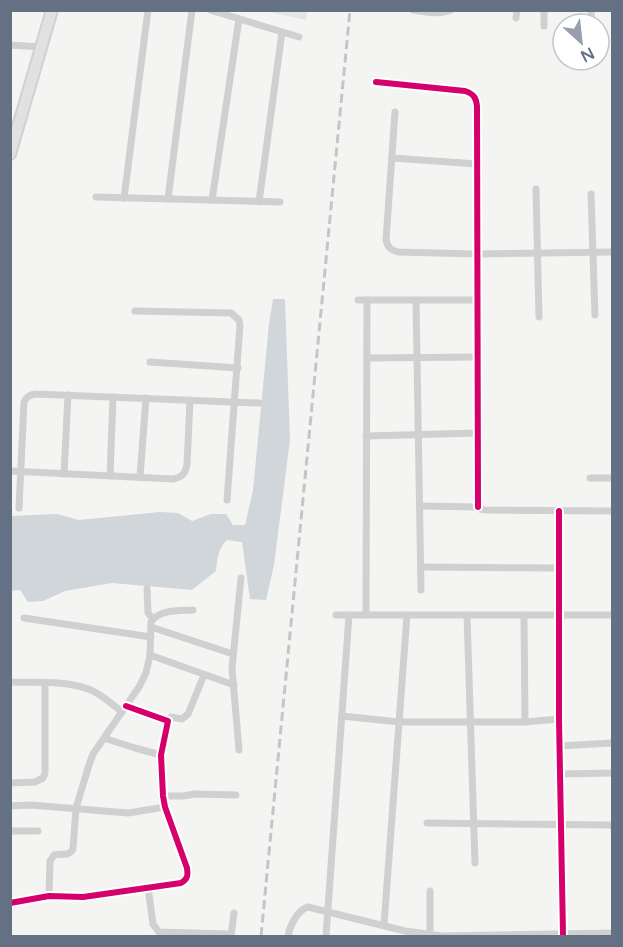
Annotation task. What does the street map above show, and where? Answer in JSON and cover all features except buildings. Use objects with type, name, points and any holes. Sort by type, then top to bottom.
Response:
[{"type":"main road","points":[[10,154],[52,10]]},
{"type":"street","points":[[124,198],[148,10]]},
{"type":"street","points":[[168,199],[192,10]]},
{"type":"street","points":[[210,10],[299,37]]},
{"type":"street","points":[[413,10],[445,13],[451,10]]},
{"type":"street","points":[[544,10],[544,26]]},
{"type":"street","points":[[212,200],[239,19]]},
{"type":"street","points":[[260,202],[282,32]]},
{"type":"street","points":[[10,45],[41,47]]},
{"type":"street","points":[[376,82],[465,91],[476,98],[478,507]]},
{"type":"street","points":[[395,112],[386,240],[391,250],[476,254],[612,252]]},
{"type":"street","points":[[392,158],[477,164]]},
{"type":"street","points":[[536,189],[539,317]]},
{"type":"street","points":[[591,194],[595,315]]},
{"type":"street","points":[[96,197],[280,202]]},
{"type":"street","points":[[358,300],[477,300]]},
{"type":"street","points":[[366,615],[367,300]]},
{"type":"street","points":[[416,300],[421,590]]},
{"type":"street","points":[[135,311],[231,313],[239,320],[238,368],[227,500]]},
{"type":"street","points":[[367,358],[477,357]]},
{"type":"street","points":[[150,362],[238,368]]},
{"type":"street","points":[[19,508],[24,402],[30,394],[259,403]]},
{"type":"street","points":[[64,474],[68,395]]},
{"type":"street","points":[[110,476],[113,397]]},
{"type":"street","points":[[140,477],[146,398]]},
{"type":"street","points":[[10,471],[174,479],[181,477],[186,472],[190,400]]},
{"type":"street","points":[[366,436],[478,433]]},
{"type":"street","points":[[590,478],[612,478]]},
{"type":"street","points":[[420,506],[478,507],[485,510],[612,511]]},
{"type":"street","points":[[558,935],[561,824],[559,511]]},
{"type":"street","points":[[421,567],[559,568]]},
{"type":"street","points":[[239,750],[232,668],[241,578]]},
{"type":"street","points":[[147,590],[148,613],[153,619]]},
{"type":"street","points":[[50,896],[50,861],[54,855],[72,852],[76,808],[93,754],[139,687],[146,673],[153,619],[163,613],[193,610]]},
{"type":"street","points":[[336,615],[612,615]]},
{"type":"street","points":[[326,936],[349,615]]},
{"type":"street","points":[[384,925],[407,615]]},
{"type":"street","points":[[467,615],[475,863]]},
{"type":"street","points":[[524,615],[525,722]]},
{"type":"street","points":[[24,618],[151,637]]},
{"type":"street","points":[[151,627],[233,654]]},
{"type":"street","points":[[150,655],[234,686]]},
{"type":"street","points":[[10,903],[50,896],[83,897],[182,883],[186,880],[187,868],[165,807],[161,755],[168,721],[171,717],[182,719],[188,714],[204,675]]},
{"type":"street","points":[[10,682],[68,684],[93,690],[124,709],[168,721]]},
{"type":"street","points":[[10,783],[35,782],[43,778],[45,773],[45,683]]},
{"type":"street","points":[[342,716],[399,722],[525,722],[559,719]]},
{"type":"street","points":[[105,738],[161,755]]},
{"type":"street","points":[[560,746],[612,743]]},
{"type":"street","points":[[560,774],[612,773]]},
{"type":"street","points":[[163,796],[236,795]]},
{"type":"street","points":[[10,806],[31,805],[128,813],[165,807]]},
{"type":"street","points":[[427,823],[612,826]]},
{"type":"street","points":[[10,831],[38,831]]},
{"type":"street","points":[[148,887],[153,924],[159,932],[231,935],[234,913]]},
{"type":"street","points":[[430,891],[430,934]]},
{"type":"street","points":[[288,936],[297,915],[308,906],[405,931],[442,936],[612,933]]},
{"type":"shaded area","points":[[264,11],[307,11],[306,20]]},
{"type":"shaded area","points":[[273,299],[285,299],[290,440],[274,565],[266,600],[250,599],[242,542],[227,540],[220,550],[216,571],[192,590],[112,583],[65,591],[43,601],[28,602],[20,590],[11,591],[10,516],[57,514],[79,520],[160,512],[178,513],[192,521],[211,514],[226,514],[233,525],[245,525],[253,490]]},
{"type":"railway","points":[[261,936],[350,10]]},
{"type":"cycle path","points":[[376,82],[465,91],[472,95],[477,103],[478,507]]},
{"type":"cycle path","points":[[559,511],[559,719],[563,934]]},
{"type":"cycle path","points":[[10,903],[49,896],[83,897],[181,883],[186,878],[187,868],[163,796],[161,755],[168,721],[126,706]]}]
